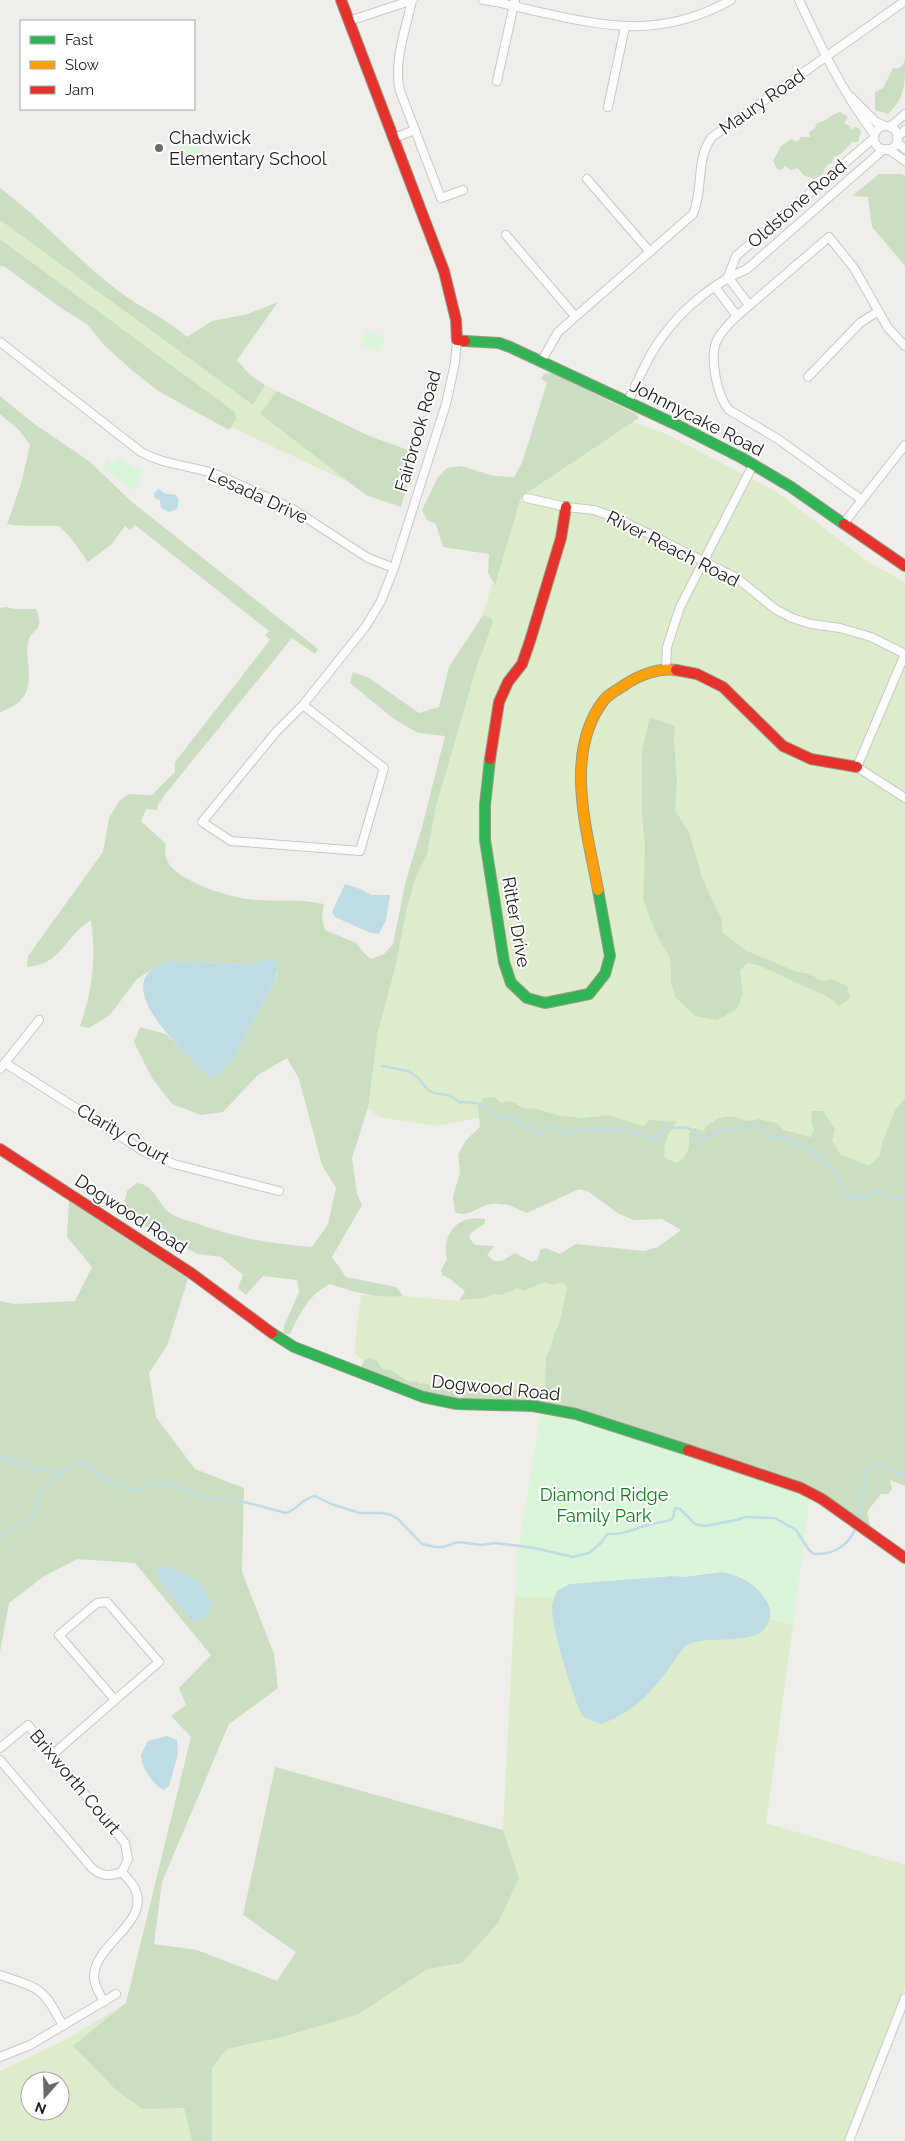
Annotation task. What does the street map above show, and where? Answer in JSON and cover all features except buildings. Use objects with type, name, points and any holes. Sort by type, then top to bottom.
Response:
[{"type":"street","name":"Fairbrook Road","points":[[304,705],[384,768],[360,851],[231,841],[202,822],[276,732],[304,705],[366,626],[381,601],[394,568],[446,404],[455,363],[456,320],[444,270],[341,0]]},
{"type":"street","points":[[349,21],[412,0]]},
{"type":"street","points":[[412,0],[398,60],[397,81],[440,198],[463,190]]},
{"type":"street","points":[[483,0],[514,3],[587,23],[625,27],[664,24],[681,20],[702,14],[731,0]]},
{"type":"street","points":[[799,0],[826,57],[874,136],[877,145],[905,161]]},
{"type":"street","name":"Maury Road","points":[[541,362],[552,339],[575,316],[692,214],[698,200],[704,149],[712,137],[905,2]]},
{"type":"street","points":[[497,81],[514,3]]},
{"type":"street","points":[[608,106],[625,27]]},
{"type":"street","points":[[849,96],[863,107],[876,122],[888,126],[896,132],[897,140],[905,149]]},
{"type":"street","points":[[874,136],[880,128],[888,126],[905,114]]},
{"type":"street","points":[[394,138],[415,130]]},
{"type":"street","points":[[886,149],[905,130]]},
{"type":"street","name":"Oldstone Road","points":[[728,277],[736,256],[874,136]]},
{"type":"street","name":"Oldstone Road","points":[[628,401],[662,336],[692,304],[728,277],[747,269],[886,149]]},
{"type":"street","points":[[587,179],[650,252]]},
{"type":"street","points":[[506,235],[575,316]]},
{"type":"street","points":[[862,500],[778,439],[736,415],[724,404],[713,358],[714,348],[723,330],[737,316],[829,237],[854,268],[877,312],[888,328],[905,346]]},
{"type":"street","points":[[728,277],[749,305]]},
{"type":"street","points":[[715,287],[737,316]]},
{"type":"street","points":[[808,377],[860,323],[877,312]]},
{"type":"street","name":"Johnnycake Road","points":[[457,340],[499,343],[628,401],[753,465],[800,492],[905,566]]},
{"type":"street","name":"Lesada Drive","points":[[0,342],[141,452],[166,463],[218,474],[291,508],[368,558],[394,568]]},
{"type":"street","points":[[844,523],[905,445]]},
{"type":"street","points":[[753,465],[680,608],[667,647],[666,668],[698,674],[723,687],[783,746],[811,759],[857,767],[905,798]]},
{"type":"street","name":"River Reach Road","points":[[527,498],[566,507],[594,510],[617,518],[738,578],[775,609],[792,618],[810,624],[840,628],[871,637],[905,654]]},
{"type":"street","name":"Ritter Drive","points":[[566,507],[561,538],[530,641],[522,664],[508,682],[499,702],[484,806],[485,840],[504,962],[511,983],[527,998],[545,1003],[589,994],[605,974],[610,956],[582,804],[581,778],[584,745],[592,722],[605,699],[632,679],[666,668]]},
{"type":"street","points":[[857,767],[905,654]]},
{"type":"street","name":"Clarity Court","points":[[39,1020],[2,1066],[145,1152],[174,1164],[279,1191]]},
{"type":"street","name":"Dogwood Road","points":[[0,1149],[183,1267],[276,1336],[294,1347],[423,1397],[457,1404],[533,1406],[576,1414],[607,1422],[788,1483],[817,1496],[905,1558]]},
{"type":"street","points":[[52,1755],[116,1700],[159,1662],[107,1602],[97,1602],[59,1635],[116,1700]]},
{"type":"street","name":"Brixworth Court","points":[[0,1748],[28,1725],[125,1843],[128,1859],[122,1872]]},
{"type":"street","points":[[0,1760],[96,1873],[108,1876],[122,1872],[134,1886],[138,1901],[137,1909],[129,1922],[107,1948],[96,1966],[95,1985],[104,2002]]},
{"type":"street","points":[[0,1975],[40,1990],[47,1997],[63,2026]]},
{"type":"street","points":[[0,2057],[30,2045],[116,1994]]},
{"type":"street","points":[[849,2141],[905,1998]]},
{"type":"green space","points":[[905,60],[903,91],[898,102],[888,114],[875,110],[875,92],[883,88],[893,68],[897,69],[902,66]]},
{"type":"green space","points":[[840,112],[848,117],[844,123],[850,126],[851,130],[854,127],[859,128],[861,132],[858,142],[852,142],[842,153],[834,157],[832,163],[827,165],[822,175],[814,179],[803,175],[798,168],[791,170],[785,166],[781,170],[777,169],[773,161],[781,146],[791,139],[797,142],[801,137],[810,137],[809,132],[815,128],[817,123]]},
{"type":"green space","points":[[195,131],[204,157],[187,158],[179,151],[180,145]]},
{"type":"green space","points":[[879,174],[902,174],[905,176],[905,266],[872,227],[868,197],[852,196]]},
{"type":"green space","points":[[0,188],[31,213],[104,280],[187,337],[212,321],[248,314],[278,302],[237,360],[250,375],[265,385],[253,405],[0,220]]},
{"type":"green space","points":[[0,220],[253,405],[265,385],[277,391],[261,414],[350,483],[231,427],[236,420],[235,412],[0,239]]},
{"type":"green space","points":[[0,239],[235,412],[236,420],[229,430],[160,392],[104,345],[87,324],[64,310],[5,267],[0,266]]},
{"type":"green space","points":[[367,330],[385,337],[379,352],[361,345]]},
{"type":"green space","points":[[553,373],[636,414],[639,418],[521,497],[495,585],[488,573],[489,554],[443,547],[436,524],[427,520],[422,510],[438,477],[447,468],[461,466],[494,476],[514,477],[522,463],[547,383],[541,378],[544,374]]},
{"type":"green space","points":[[277,391],[367,435],[416,453],[401,507],[366,495],[260,414]]},
{"type":"green space","points":[[0,396],[33,423],[89,461],[132,502],[318,649],[315,654],[292,638],[167,792],[158,805],[157,810],[146,809],[141,821],[165,843],[166,858],[171,866],[189,880],[201,886],[247,899],[304,901],[324,904],[322,918],[325,930],[356,943],[371,959],[384,954],[393,944],[406,880],[422,827],[445,736],[418,733],[394,719],[350,683],[353,672],[369,678],[419,713],[439,707],[449,667],[483,615],[491,618],[493,622],[476,669],[436,807],[427,854],[416,877],[407,907],[396,965],[378,1032],[368,1108],[352,1158],[357,1194],[362,1205],[332,1257],[346,1277],[396,1287],[403,1296],[375,1296],[330,1284],[316,1293],[311,1299],[290,1334],[284,1334],[284,1326],[299,1292],[297,1280],[263,1276],[246,1295],[238,1288],[243,1275],[221,1257],[198,1254],[136,1222],[123,1209],[127,1191],[137,1183],[148,1187],[168,1212],[173,1215],[254,1240],[312,1247],[328,1224],[336,1188],[322,1165],[299,1079],[287,1058],[258,1075],[223,1112],[201,1115],[172,1104],[152,1078],[134,1042],[140,1027],[166,1034],[207,1075],[232,1061],[275,981],[278,972],[270,959],[249,964],[170,961],[159,965],[137,979],[110,1015],[89,1028],[80,1026],[91,987],[93,949],[91,920],[82,926],[56,955],[48,961],[27,967],[28,956],[103,852],[109,818],[120,800],[129,794],[152,795],[175,772],[175,762],[270,640],[265,635],[269,631],[135,525],[130,530],[125,526],[112,544],[88,562],[70,537],[59,526],[7,524],[21,484],[30,445],[19,430],[0,414]]},
{"type":"green space","points":[[633,422],[666,434],[777,492],[868,562],[905,582],[905,1098],[895,1110],[882,1143],[880,1155],[869,1167],[840,1154],[832,1140],[811,1121],[814,1130],[811,1137],[784,1130],[777,1123],[759,1119],[749,1121],[731,1116],[719,1118],[706,1126],[704,1131],[689,1134],[687,1151],[676,1163],[665,1158],[664,1146],[676,1121],[649,1120],[643,1126],[609,1115],[582,1118],[557,1115],[534,1108],[527,1109],[518,1104],[478,1113],[479,1118],[436,1126],[379,1117],[368,1108],[378,1032],[396,965],[407,907],[416,877],[427,854],[436,807],[476,669],[493,622],[491,618],[483,615],[492,583],[495,584],[521,497]],"holes":[[[650,717],[675,726],[677,783],[675,810],[689,832],[703,880],[715,905],[722,932],[747,951],[795,971],[810,974],[822,981],[839,1006],[828,997],[760,966],[748,963],[740,971],[743,993],[671,982],[670,958],[658,938],[643,900],[645,846],[642,817],[642,749]]]},
{"type":"green space","points":[[119,457],[143,472],[133,491],[102,467],[108,459],[115,463]]},
{"type":"green space","points":[[0,608],[36,609],[39,623],[29,638],[27,651],[29,681],[25,695],[18,703],[0,713]]},
{"type":"green space","points":[[650,717],[675,726],[677,783],[675,810],[689,832],[703,880],[722,920],[722,932],[747,951],[795,971],[810,974],[822,981],[832,979],[847,986],[850,998],[839,1006],[828,997],[760,966],[748,963],[740,971],[743,993],[737,1009],[717,1020],[695,1016],[675,997],[671,982],[670,958],[658,938],[643,900],[645,846],[642,817],[642,749]]},
{"type":"green space","points":[[494,1097],[501,1103],[510,1101],[527,1109],[534,1108],[557,1115],[582,1118],[609,1115],[643,1126],[649,1120],[677,1121],[664,1147],[665,1158],[676,1163],[687,1151],[689,1134],[695,1128],[704,1131],[706,1126],[719,1118],[731,1116],[749,1121],[759,1119],[777,1123],[784,1130],[811,1137],[814,1130],[811,1121],[812,1111],[823,1111],[835,1129],[832,1140],[840,1154],[869,1166],[880,1155],[882,1143],[895,1110],[905,1098],[905,1486],[890,1480],[892,1489],[888,1494],[881,1494],[867,1512],[870,1525],[868,1527],[784,1477],[605,1417],[578,1410],[528,1402],[468,1401],[428,1395],[360,1370],[364,1360],[370,1358],[377,1361],[382,1369],[391,1370],[410,1382],[417,1381],[420,1384],[424,1383],[437,1388],[444,1387],[453,1391],[460,1389],[475,1393],[487,1386],[494,1389],[510,1388],[526,1392],[538,1392],[545,1388],[546,1356],[559,1324],[567,1287],[562,1283],[552,1285],[544,1282],[525,1291],[517,1288],[502,1295],[493,1294],[459,1301],[465,1291],[452,1280],[442,1275],[441,1270],[447,1259],[447,1241],[450,1234],[454,1227],[467,1219],[485,1219],[485,1223],[470,1234],[469,1238],[475,1245],[494,1246],[487,1255],[494,1261],[502,1261],[515,1253],[532,1262],[537,1260],[541,1249],[546,1248],[560,1254],[576,1244],[644,1251],[658,1247],[681,1230],[662,1219],[634,1220],[619,1214],[589,1192],[579,1189],[527,1213],[506,1204],[494,1203],[464,1214],[455,1212],[453,1197],[460,1172],[458,1155],[466,1140],[480,1127],[478,1107],[483,1098]]},
{"type":"green space","points":[[69,1201],[188,1279],[167,1346],[149,1373],[156,1417],[195,1469],[244,1488],[242,1572],[274,1654],[278,1688],[229,1724],[162,1882],[154,1944],[197,1950],[277,1981],[296,1952],[243,1915],[275,1767],[503,1830],[519,1878],[498,1923],[462,1963],[428,1969],[357,2015],[283,2037],[227,2049],[212,2068],[212,2141],[192,2141],[184,2108],[142,2109],[115,2089],[73,2046],[126,2003],[191,1737],[171,1716],[186,1705],[179,1688],[211,1655],[135,1563],[77,1559],[43,1577],[9,1603],[0,1652],[0,1301],[15,1304],[75,1301],[92,1267],[67,1237]]},
{"type":"green space","points":[[544,1282],[552,1285],[562,1283],[567,1287],[559,1324],[546,1356],[545,1389],[538,1392],[483,1387],[475,1393],[460,1389],[453,1391],[444,1387],[437,1388],[410,1382],[391,1370],[382,1369],[370,1358],[364,1360],[354,1353],[361,1295],[403,1296],[459,1301],[517,1288],[526,1291]]},
{"type":"green space","name":"Diamond Ridge Family Park","points":[[541,1411],[573,1417],[779,1483],[810,1497],[793,1625],[769,1619],[771,1614],[746,1582],[739,1577],[720,1572],[571,1584],[557,1591],[554,1597],[515,1597],[517,1555]]},
{"type":"green space","points":[[674,1576],[683,1577],[771,1614],[770,1619],[793,1625],[766,1823],[905,1865],[905,1986],[844,2141],[212,2141],[212,2068],[227,2049],[284,2037],[357,2015],[428,1969],[462,1963],[519,1878],[503,1830],[515,1597],[604,1583]]},
{"type":"green space","points":[[126,2003],[74,2046],[142,2109],[184,2108],[192,2141],[0,2141],[0,2071],[69,2038]]},
{"type":"water","points":[[158,489],[166,494],[176,496],[179,500],[177,509],[169,512],[161,508],[160,500],[155,498],[154,494]]},
{"type":"water","points":[[345,884],[372,895],[390,895],[386,920],[379,934],[368,932],[335,917],[332,912]]},
{"type":"water","points":[[270,958],[279,965],[275,981],[232,1061],[215,1077],[207,1075],[182,1050],[154,1016],[145,999],[143,983],[151,970],[170,961],[249,964]]},
{"type":"water","points":[[166,1566],[195,1580],[210,1598],[212,1606],[202,1621],[192,1620],[166,1590],[157,1570]]},
{"type":"water","points":[[723,1572],[746,1580],[762,1595],[769,1606],[770,1613],[765,1628],[757,1634],[745,1638],[705,1640],[684,1647],[658,1683],[628,1711],[601,1724],[582,1716],[568,1678],[555,1631],[552,1606],[557,1591],[570,1584],[674,1576],[683,1577]]},
{"type":"water","points":[[167,1736],[177,1740],[178,1754],[169,1786],[164,1790],[148,1775],[141,1755],[148,1741]]},
{"type":"waterway","points":[[382,1066],[408,1071],[417,1077],[428,1090],[434,1093],[451,1096],[459,1102],[477,1103],[492,1114],[517,1120],[530,1129],[542,1133],[552,1126],[566,1133],[589,1129],[628,1130],[657,1141],[660,1139],[663,1129],[667,1127],[683,1127],[693,1131],[696,1134],[692,1138],[697,1141],[716,1133],[745,1127],[760,1127],[769,1137],[782,1137],[803,1146],[837,1173],[843,1190],[848,1196],[861,1199],[875,1192],[905,1200]]},
{"type":"waterway","points":[[0,1457],[47,1471],[63,1472]]},
{"type":"waterway","points":[[0,1537],[13,1527],[35,1515],[37,1498],[41,1490],[73,1464],[81,1462],[87,1464],[100,1477],[125,1488],[136,1490],[154,1483],[170,1484],[214,1500],[229,1498],[286,1513],[306,1499],[315,1496],[331,1504],[360,1513],[391,1515],[398,1519],[422,1544],[435,1547],[443,1547],[458,1542],[482,1545],[495,1543],[535,1548],[573,1557],[589,1553],[601,1543],[607,1534],[624,1533],[650,1524],[670,1520],[673,1518],[675,1508],[680,1509],[695,1524],[704,1526],[745,1517],[775,1518],[796,1530],[809,1550],[814,1554],[828,1553],[840,1548],[853,1534],[856,1527]]},
{"type":"waterway","points":[[858,1522],[862,1505],[864,1480],[868,1470],[877,1465],[884,1466],[905,1477]]},
{"type":"traffic: fast","points":[[465,341],[499,343],[510,347],[677,425],[742,458],[791,487],[844,524]]},
{"type":"traffic: fast","points":[[490,759],[485,805],[485,840],[504,962],[511,983],[527,998],[545,1003],[589,994],[605,974],[610,956],[598,890]]},
{"type":"traffic: fast","points":[[272,1333],[294,1347],[423,1397],[457,1404],[533,1406],[576,1414],[688,1450]]},
{"type":"traffic: slow","points":[[598,890],[584,817],[581,768],[584,744],[592,721],[604,700],[629,682],[655,671],[676,670]]},
{"type":"traffic: jam","points":[[341,0],[444,271],[456,320],[457,340],[465,341]]},
{"type":"traffic: jam","points":[[490,759],[499,702],[508,682],[522,664],[530,641],[561,538],[566,507]]},
{"type":"traffic: jam","points":[[844,524],[905,566]]},
{"type":"traffic: jam","points":[[676,670],[697,674],[723,687],[783,746],[811,759],[857,767]]},
{"type":"traffic: jam","points":[[0,1149],[191,1273],[272,1333]]},
{"type":"traffic: jam","points":[[688,1450],[801,1488],[822,1499],[905,1558]]},
{"type":"place","name":"Chadwick Elementary School","points":[[159,148]]}]
